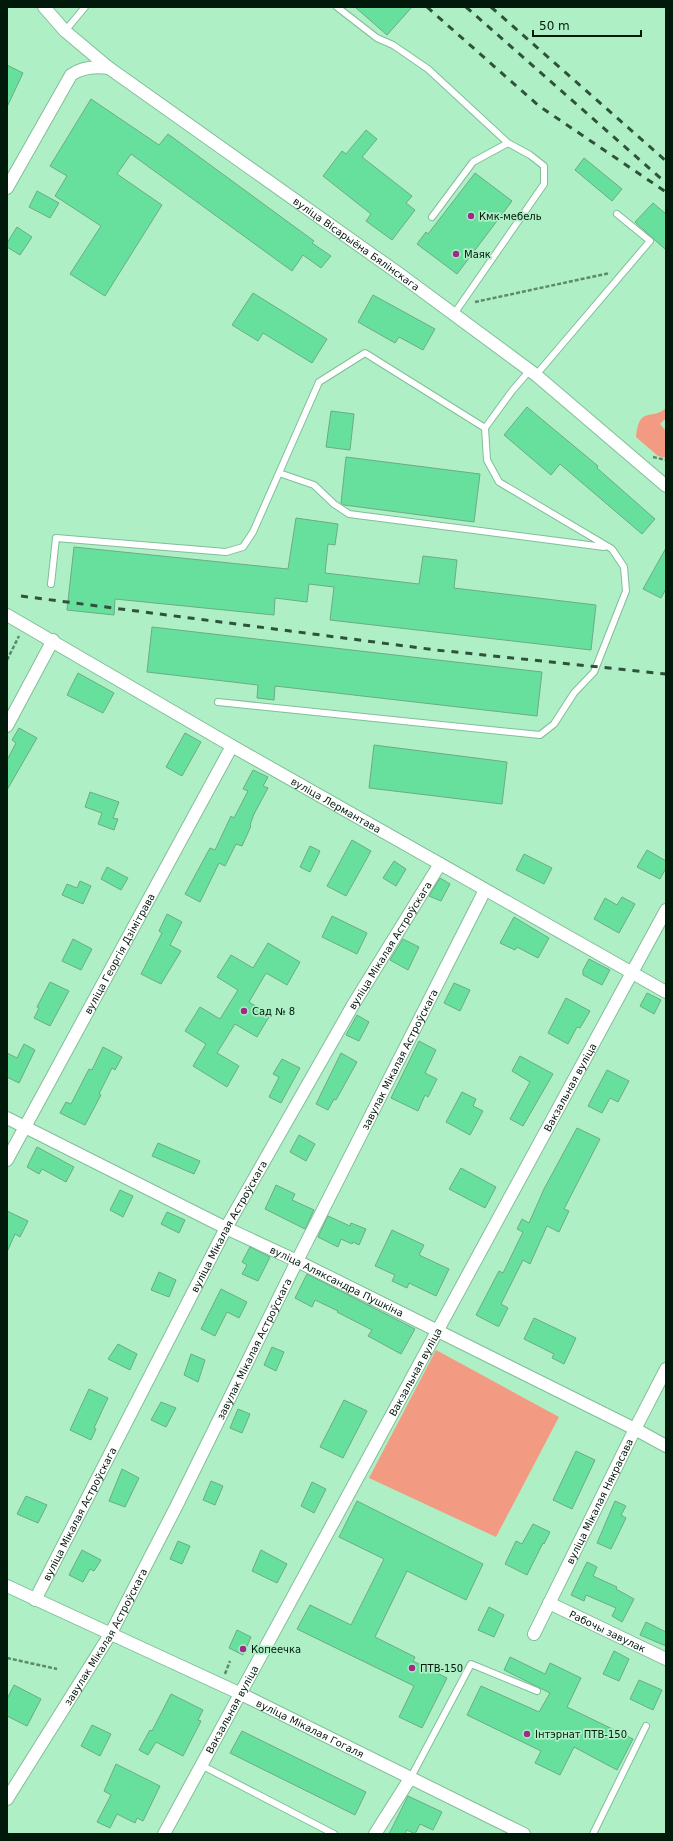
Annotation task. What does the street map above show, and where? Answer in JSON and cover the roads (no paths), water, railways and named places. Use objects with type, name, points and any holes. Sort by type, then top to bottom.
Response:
[{"type":"street","name":"вуліца Вісарыёна Бялінскага","points":[[44,7],[65,31],[109,68],[454,314],[533,373],[666,486]]},
{"type":"street","points":[[7,188],[71,75],[80,68],[99,66],[109,68]]},
{"type":"street","name":"вуліца Лермантава","points":[[7,615],[53,640],[232,746],[666,992]]},
{"type":"street","points":[[7,726],[53,640]]},
{"type":"street","name":"вуліца Георгія Дзімітрава","points":[[7,1160],[232,746]]},
{"type":"street","name":"вуліца Мікалая Астроўскага","points":[[35,1600],[226,1228],[353,1005],[440,864]]},
{"type":"street","name":"завулак Мікалая Астроўскага","points":[[7,1799],[111,1633],[177,1505],[297,1260],[485,890]]},
{"type":"street","name":"Вакзальная вуліца","points":[[164,1834],[239,1693],[666,910]]},
{"type":"street","name":"вуліца Аляксандра Пушкіна","points":[[7,1118],[226,1228],[297,1260],[635,1429],[666,1446]]},
{"type":"street","name":"вуліца Мікалая Някрасава","points":[[534,1634],[635,1429],[666,1370]]},
{"type":"street","name":"вуліца Мікалая Гогаля","points":[[7,1586],[239,1693],[524,1834]]},
{"type":"street","name":"Рабочы завулак","points":[[549,1603],[666,1659]]},
{"type":"street","points":[[375,1834],[411,1777]]},
{"type":"lane","points":[[65,31],[85,7]]},
{"type":"lane","points":[[337,7],[377,38],[393,45],[428,69],[508,143],[530,155],[544,166],[544,184],[454,314]]},
{"type":"lane","points":[[432,217],[473,162],[508,143]]},
{"type":"lane","points":[[218,702],[540,735],[554,724],[574,693],[594,672],[626,591],[624,567],[612,549],[499,482],[487,460],[485,428],[512,391],[533,373],[650,241],[617,214]]},
{"type":"lane","points":[[51,584],[56,538],[226,552],[243,547],[252,532],[279,474],[319,382],[365,353],[485,428]]},
{"type":"lane","points":[[279,474],[314,485],[334,504],[349,514],[609,547]]},
{"type":"lane","points":[[411,1777],[471,1664],[537,1691]]},
{"type":"lane","points":[[593,1834],[646,1726]]},
{"type":"lane","points":[[201,1765],[334,1834]]},
{"type":"railway","points":[[427,7],[539,106],[666,192]]},
{"type":"railway","points":[[466,7],[666,183]]},
{"type":"railway","points":[[491,7],[666,161]]},
{"type":"railway","points":[[21,596],[436,650],[666,674]]},
{"type":"place","name":"Кмк-мебель","points":[[471,216]]},
{"type":"place","name":"Маяк","points":[[456,254]]},
{"type":"place","name":"Сад № 8","points":[[244,1011]]},
{"type":"place","name":"Копеечка","points":[[243,1649]]},
{"type":"place","name":"ПТВ-150","points":[[412,1668]]},
{"type":"place","name":"Інтэрнат ПТВ-150","points":[[527,1734]]}]
